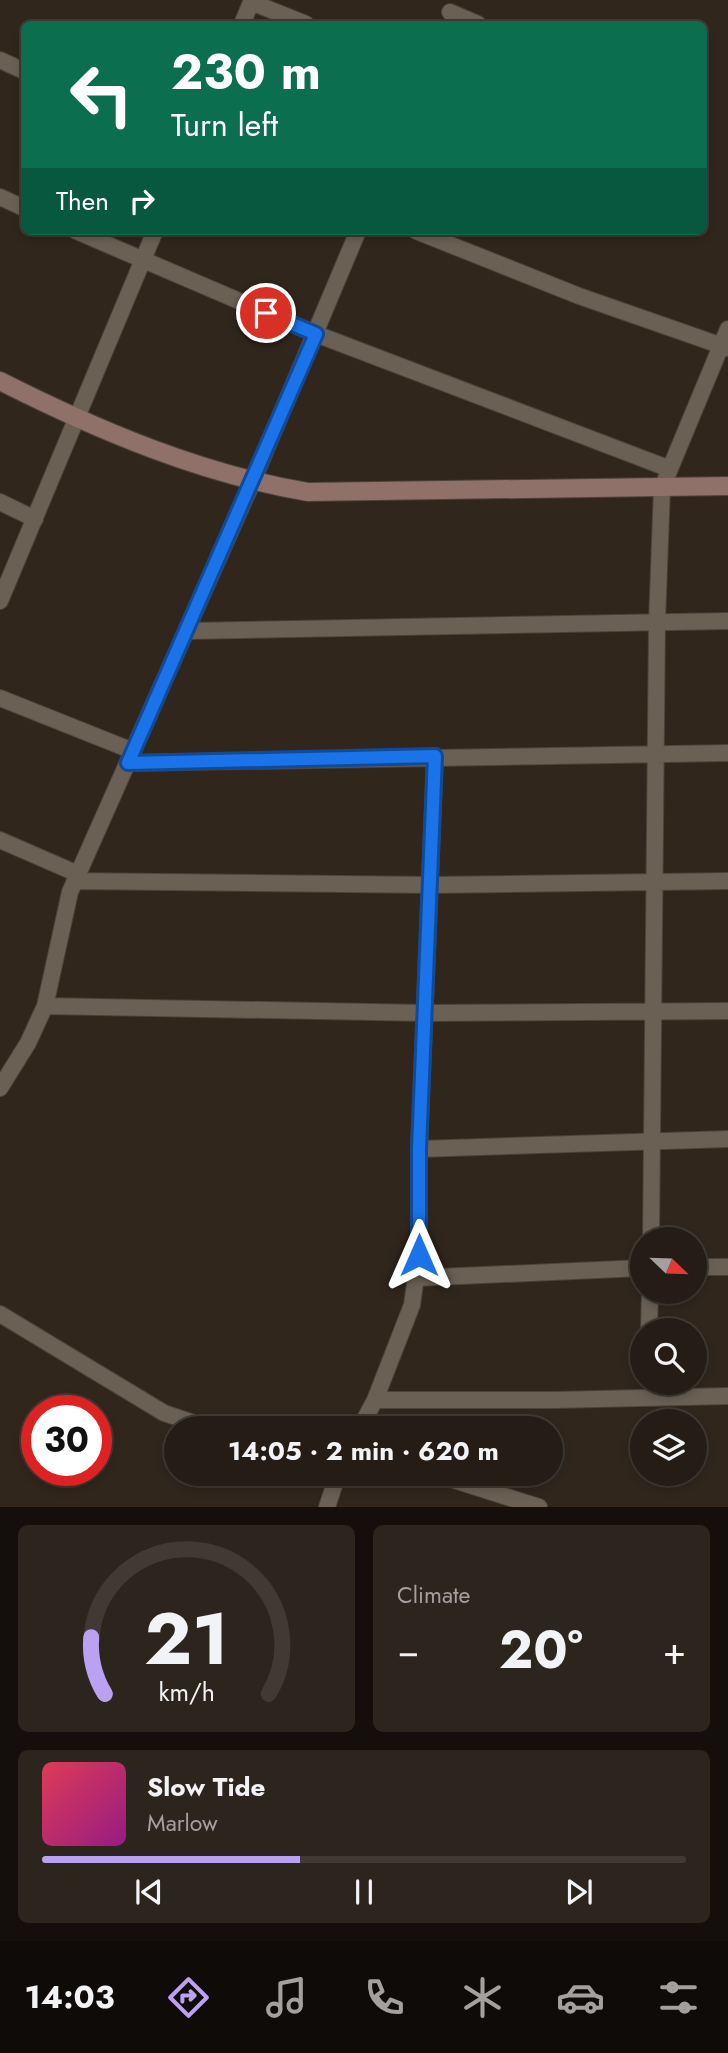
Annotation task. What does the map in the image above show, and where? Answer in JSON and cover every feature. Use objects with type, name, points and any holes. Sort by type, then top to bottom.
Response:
[{"type":"street","points":[[243,21],[252,1],[299,21]]},
{"type":"street","points":[[450,12],[471,21]]},
{"type":"street","points":[[0,60],[21,70]]},
{"type":"street","points":[[0,197],[21,207]]},
{"type":"street","points":[[85,235],[316,334],[670,470]]},
{"type":"street","points":[[0,601],[153,235]]},
{"type":"street","points":[[0,1088],[28,1043],[45,1006],[76,878],[252,483],[356,235]]},
{"type":"street","points":[[427,235],[724,348]]},
{"type":"street","points":[[650,1227],[657,622],[662,488],[724,348],[728,329]]},
{"type":"street","points":[[0,381],[76,419],[252,483],[308,492],[728,486]]},
{"type":"street","points":[[0,502],[34,519]]},
{"type":"street","points":[[187,631],[728,621]]},
{"type":"street","points":[[0,698],[130,757],[728,753]]},
{"type":"street","points":[[366,1416],[412,1305],[419,1255],[419,1149],[435,756]]},
{"type":"street","points":[[0,840],[76,878],[430,885],[728,881]]},
{"type":"street","points":[[45,1006],[424,1013],[728,1011]]},
{"type":"street","points":[[419,1149],[728,1139]]},
{"type":"street","points":[[707,1267],[728,1267]]},
{"type":"street","points":[[416,1278],[630,1269]]},
{"type":"street","points":[[0,1314],[173,1416]]},
{"type":"street","points":[[375,1400],[630,1391]]},
{"type":"street","points":[[707,1394],[728,1396]]},
{"type":"street","points":[[327,1507],[334,1486]]},
{"type":"street","points":[[473,1486],[539,1507]]},
{"type":"route","points":[[266,313],[316,334],[128,763],[435,756],[419,1149],[419,1255]]}]
